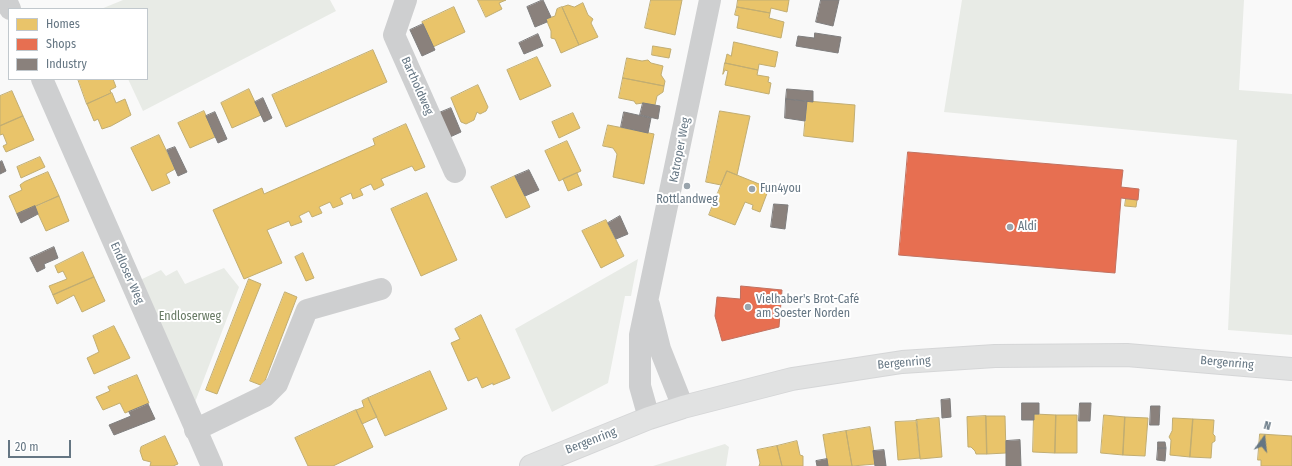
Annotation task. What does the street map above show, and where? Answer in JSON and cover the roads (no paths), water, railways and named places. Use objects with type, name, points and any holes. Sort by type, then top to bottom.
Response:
[{"type":"main road","name":"Bergenring","points":[[531,466],[649,418],[683,407],[792,379],[902,362],[995,356],[1127,355],[1292,368]]},
{"type":"street","name":"Bartholdweg","points":[[406,0],[394,35],[455,172]]},
{"type":"street","name":"Katroper Weg","points":[[649,418],[640,386],[640,335],[710,0]]},
{"type":"street","name":"Endloser Weg","points":[[42,80],[212,466]]},
{"type":"street","points":[[195,430],[265,396],[277,384],[307,310],[381,289]]},
{"type":"street","name":"Katroper Weg","points":[[648,300],[660,349],[683,407]]},
{"type":"place","name":"Rottlandweg","points":[[687,186]]},
{"type":"place","name":"Fun4you","points":[[752,189]]},
{"type":"place","name":"Aldi","points":[[1010,227]]},
{"type":"place","name":"Vielhaber's Brot-Café am Soester Norden","points":[[748,307]]},
{"type":"park label","name":"Endloserweg","points":[[190,317]]}]
